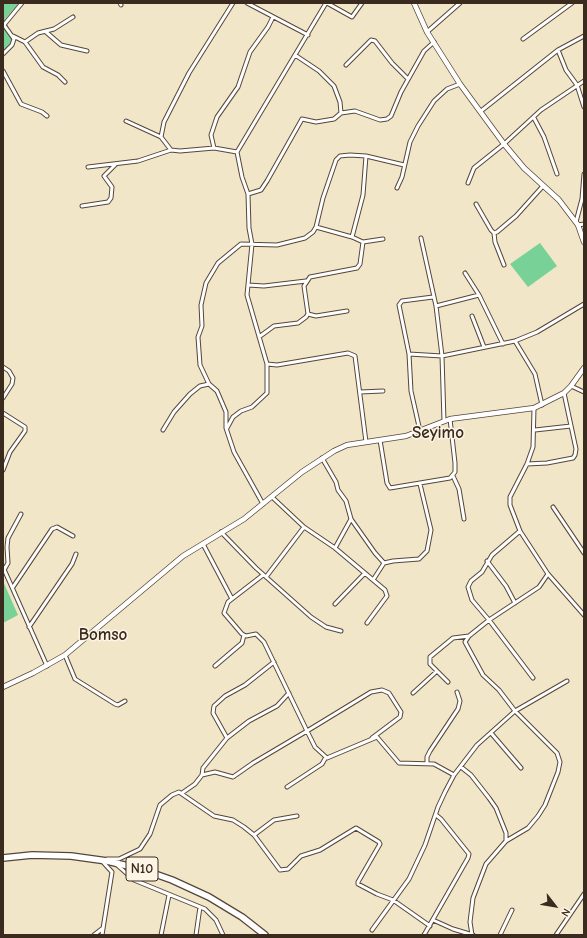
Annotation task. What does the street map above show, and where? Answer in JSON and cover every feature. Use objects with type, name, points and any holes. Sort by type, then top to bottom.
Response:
[{"type":"highway","name":"N10","points":[[3,858],[43,855],[98,860],[156,874],[196,890],[234,912],[265,935]]},
{"type":"street","points":[[22,3],[4,25],[13,36],[25,42],[43,67],[58,75],[65,82]]},
{"type":"street","points":[[171,150],[164,143],[161,137],[164,122],[189,73],[233,3]]},
{"type":"street","points":[[247,3],[308,35]]},
{"type":"street","points":[[226,428],[233,417],[241,411],[252,407],[267,393],[268,364],[247,295],[252,244],[249,228],[248,194],[242,177],[237,152],[326,3],[352,18],[362,3]]},
{"type":"street","points":[[414,3],[427,32],[460,84],[504,144],[524,168],[559,200],[577,224],[584,242]]},
{"type":"street","points":[[427,32],[460,3]]},
{"type":"street","points":[[523,40],[572,3]]},
{"type":"street","points":[[25,42],[38,33],[54,29],[73,17]]},
{"type":"street","points":[[214,148],[211,136],[217,117],[238,87],[250,52],[273,17]]},
{"type":"street","points":[[46,32],[61,44],[87,51]]},
{"type":"street","points":[[3,54],[12,44],[13,36]]},
{"type":"street","points":[[481,111],[558,50],[584,36]]},
{"type":"street","points":[[346,65],[371,40],[374,41],[392,64],[408,79]]},
{"type":"street","points":[[248,194],[261,190],[270,177],[302,119],[316,122],[334,118],[341,113],[355,111],[380,120],[387,119],[391,116],[408,79],[424,51],[434,42]]},
{"type":"street","points":[[558,50],[566,70],[577,85],[584,107]]},
{"type":"street","points":[[295,55],[319,71],[334,86],[340,102],[341,113]]},
{"type":"street","points":[[3,71],[21,104],[42,112],[46,116]]},
{"type":"street","points":[[468,183],[474,168],[504,144],[541,110],[584,81]]},
{"type":"street","points":[[397,188],[402,177],[410,142],[418,126],[434,101],[447,89],[460,84]]},
{"type":"street","points":[[534,118],[544,137],[557,174]]},
{"type":"street","points":[[126,121],[161,137]]},
{"type":"street","points":[[88,167],[138,162],[171,150],[180,151],[214,148],[237,152]]},
{"type":"street","points":[[263,504],[243,470],[230,441],[226,428],[226,412],[217,391],[210,384],[200,365],[198,338],[202,326],[201,305],[206,283],[218,263],[241,244],[272,246],[305,238],[316,227],[318,215],[336,160],[345,155],[366,156],[404,165]]},
{"type":"street","points":[[352,237],[363,195],[366,156]]},
{"type":"street","points":[[82,206],[108,202],[111,198],[112,187],[104,176],[116,164]]},
{"type":"street","points":[[577,224],[582,199],[584,174]]},
{"type":"street","points":[[494,233],[516,216],[543,186]]},
{"type":"street","points":[[476,204],[494,233],[495,242],[504,265]]},
{"type":"street","points":[[577,224],[584,224]]},
{"type":"street","points":[[316,227],[352,237],[363,242],[383,239]]},
{"type":"street","points":[[421,238],[436,306],[442,356],[444,421]]},
{"type":"street","points":[[248,285],[264,286],[306,281],[315,275],[357,268],[360,264],[363,242]]},
{"type":"street","points":[[465,273],[479,295],[503,344]]},
{"type":"street","points":[[306,281],[304,286],[308,314]]},
{"type":"street","points":[[436,306],[479,295]]},
{"type":"street","points":[[420,431],[411,391],[409,354],[399,305],[402,301],[433,297]]},
{"type":"street","points":[[409,354],[442,356],[515,341],[536,332],[584,304]]},
{"type":"street","points":[[308,314],[316,316],[347,311]]},
{"type":"street","points":[[259,337],[274,326],[298,323],[308,314]]},
{"type":"street","points":[[472,316],[484,348]]},
{"type":"street","points":[[515,341],[535,374],[542,405]]},
{"type":"street","points":[[268,364],[277,365],[351,353],[356,358],[366,442]]},
{"type":"street","points":[[3,367],[9,370],[13,378],[12,384],[3,398]]},
{"type":"street","points":[[3,687],[47,666],[65,655],[168,568],[221,532],[244,519],[322,458],[341,447],[406,436],[450,419],[534,408],[564,393],[584,368]]},
{"type":"street","points":[[162,430],[174,412],[190,394],[200,386],[210,384]]},
{"type":"street","points":[[571,386],[584,392]]},
{"type":"street","points":[[360,392],[383,391]]},
{"type":"street","points":[[527,464],[547,463],[573,458],[576,449],[564,393]]},
{"type":"street","points":[[534,408],[535,430],[533,446],[527,464],[510,497],[512,513],[520,531],[548,574],[584,615]]},
{"type":"street","points":[[3,413],[25,427],[10,452],[4,464],[3,470]]},
{"type":"street","points":[[450,419],[455,463],[453,476],[459,489],[464,519]]},
{"type":"street","points":[[535,430],[571,426]]},
{"type":"street","points":[[380,440],[388,486],[395,488],[450,478],[453,476]]},
{"type":"street","points":[[322,458],[336,482],[338,490],[346,501],[351,519],[375,553],[384,563]]},
{"type":"street","points":[[373,580],[384,563],[420,559],[429,547],[431,530],[420,484]]},
{"type":"street","points":[[272,497],[304,528],[335,548],[387,593],[367,623]]},
{"type":"street","points":[[553,507],[584,553]]},
{"type":"street","points":[[21,514],[8,538],[6,547],[8,563],[4,569],[47,666]]},
{"type":"street","points":[[335,548],[351,519]]},
{"type":"street","points":[[13,587],[52,529],[57,527],[72,536]]},
{"type":"street","points":[[244,635],[225,616],[225,606],[232,599],[265,576],[304,528]]},
{"type":"street","points":[[520,531],[487,561],[482,572],[471,580],[468,587],[472,600],[533,678]]},
{"type":"street","points":[[221,532],[236,549],[311,617],[326,627],[341,631]]},
{"type":"street","points":[[203,544],[232,599]]},
{"type":"street","points":[[29,627],[72,564],[76,554]]},
{"type":"street","points":[[487,561],[506,586],[515,603]]},
{"type":"street","points":[[336,604],[365,573]]},
{"type":"street","points":[[473,935],[470,922],[473,898],[486,864],[506,841],[528,828],[538,816],[545,805],[558,772],[560,762],[557,753],[516,711],[508,699],[483,676],[465,642],[468,636],[489,620],[539,587],[548,574]]},
{"type":"street","points":[[580,611],[584,608]]},
{"type":"street","points":[[202,775],[215,772],[233,777],[253,763],[307,731],[371,692],[382,690],[389,693],[401,712],[400,717],[372,738],[329,758],[326,757],[315,747],[307,731],[290,693],[264,642],[254,633],[244,635]]},
{"type":"street","points":[[215,666],[242,643],[244,635]]},
{"type":"street","points":[[448,682],[436,672],[430,664],[430,657],[453,638],[468,636]]},
{"type":"street","points":[[65,655],[75,679],[115,704],[118,705],[124,701]]},
{"type":"street","points":[[226,738],[213,713],[214,706],[225,696],[245,685],[274,662]]},
{"type":"street","points":[[413,693],[436,672]]},
{"type":"street","points":[[372,930],[412,874],[438,808],[454,775],[477,745],[516,711],[567,681]]},
{"type":"street","points":[[427,763],[427,757],[430,751],[458,709],[460,701],[457,692]]},
{"type":"street","points":[[98,860],[119,859],[138,851],[150,834],[160,805],[172,795],[182,793],[195,784],[202,775],[203,768],[226,738],[249,721],[277,706],[290,693]]},
{"type":"street","points":[[491,733],[521,768]]},
{"type":"street","points":[[372,738],[377,737],[399,763],[427,763],[438,766],[454,775]]},
{"type":"street","points":[[287,787],[322,764],[326,757]]},
{"type":"street","points":[[461,767],[471,775],[496,808],[505,829],[506,841]]},
{"type":"street","points":[[182,793],[208,813],[220,818],[233,820],[254,836],[276,867],[282,871],[288,869],[301,856],[320,850],[356,828],[380,844],[358,883],[377,894],[393,900],[430,926]]},
{"type":"street","points":[[424,935],[464,868],[469,854],[441,819],[436,815]]},
{"type":"street","points":[[254,836],[274,820],[297,816]]},
{"type":"street","points":[[98,860],[112,872],[102,935]]},
{"type":"street","points":[[114,863],[128,873],[134,880],[200,907],[213,916],[223,935]]},
{"type":"street","points":[[556,935],[584,894]]},
{"type":"street","points":[[160,935],[169,895]]},
{"type":"street","points":[[196,935],[200,907]]},
{"type":"street","points":[[500,935],[512,910]]},
{"type":"street","points":[[433,920],[473,935]]},
{"type":"street","points":[[94,935],[104,928]]},
{"type":"green space","points":[[3,3],[19,3],[5,19],[14,42],[3,51]]},
{"type":"green space","points":[[540,243],[557,266],[528,287],[510,264]]},
{"type":"green space","points":[[3,581],[18,615],[3,623]]},
{"type":"district","name":"Seyimo","points":[[438,433]]},
{"type":"district","name":"Bomso","points":[[103,635]]}]
